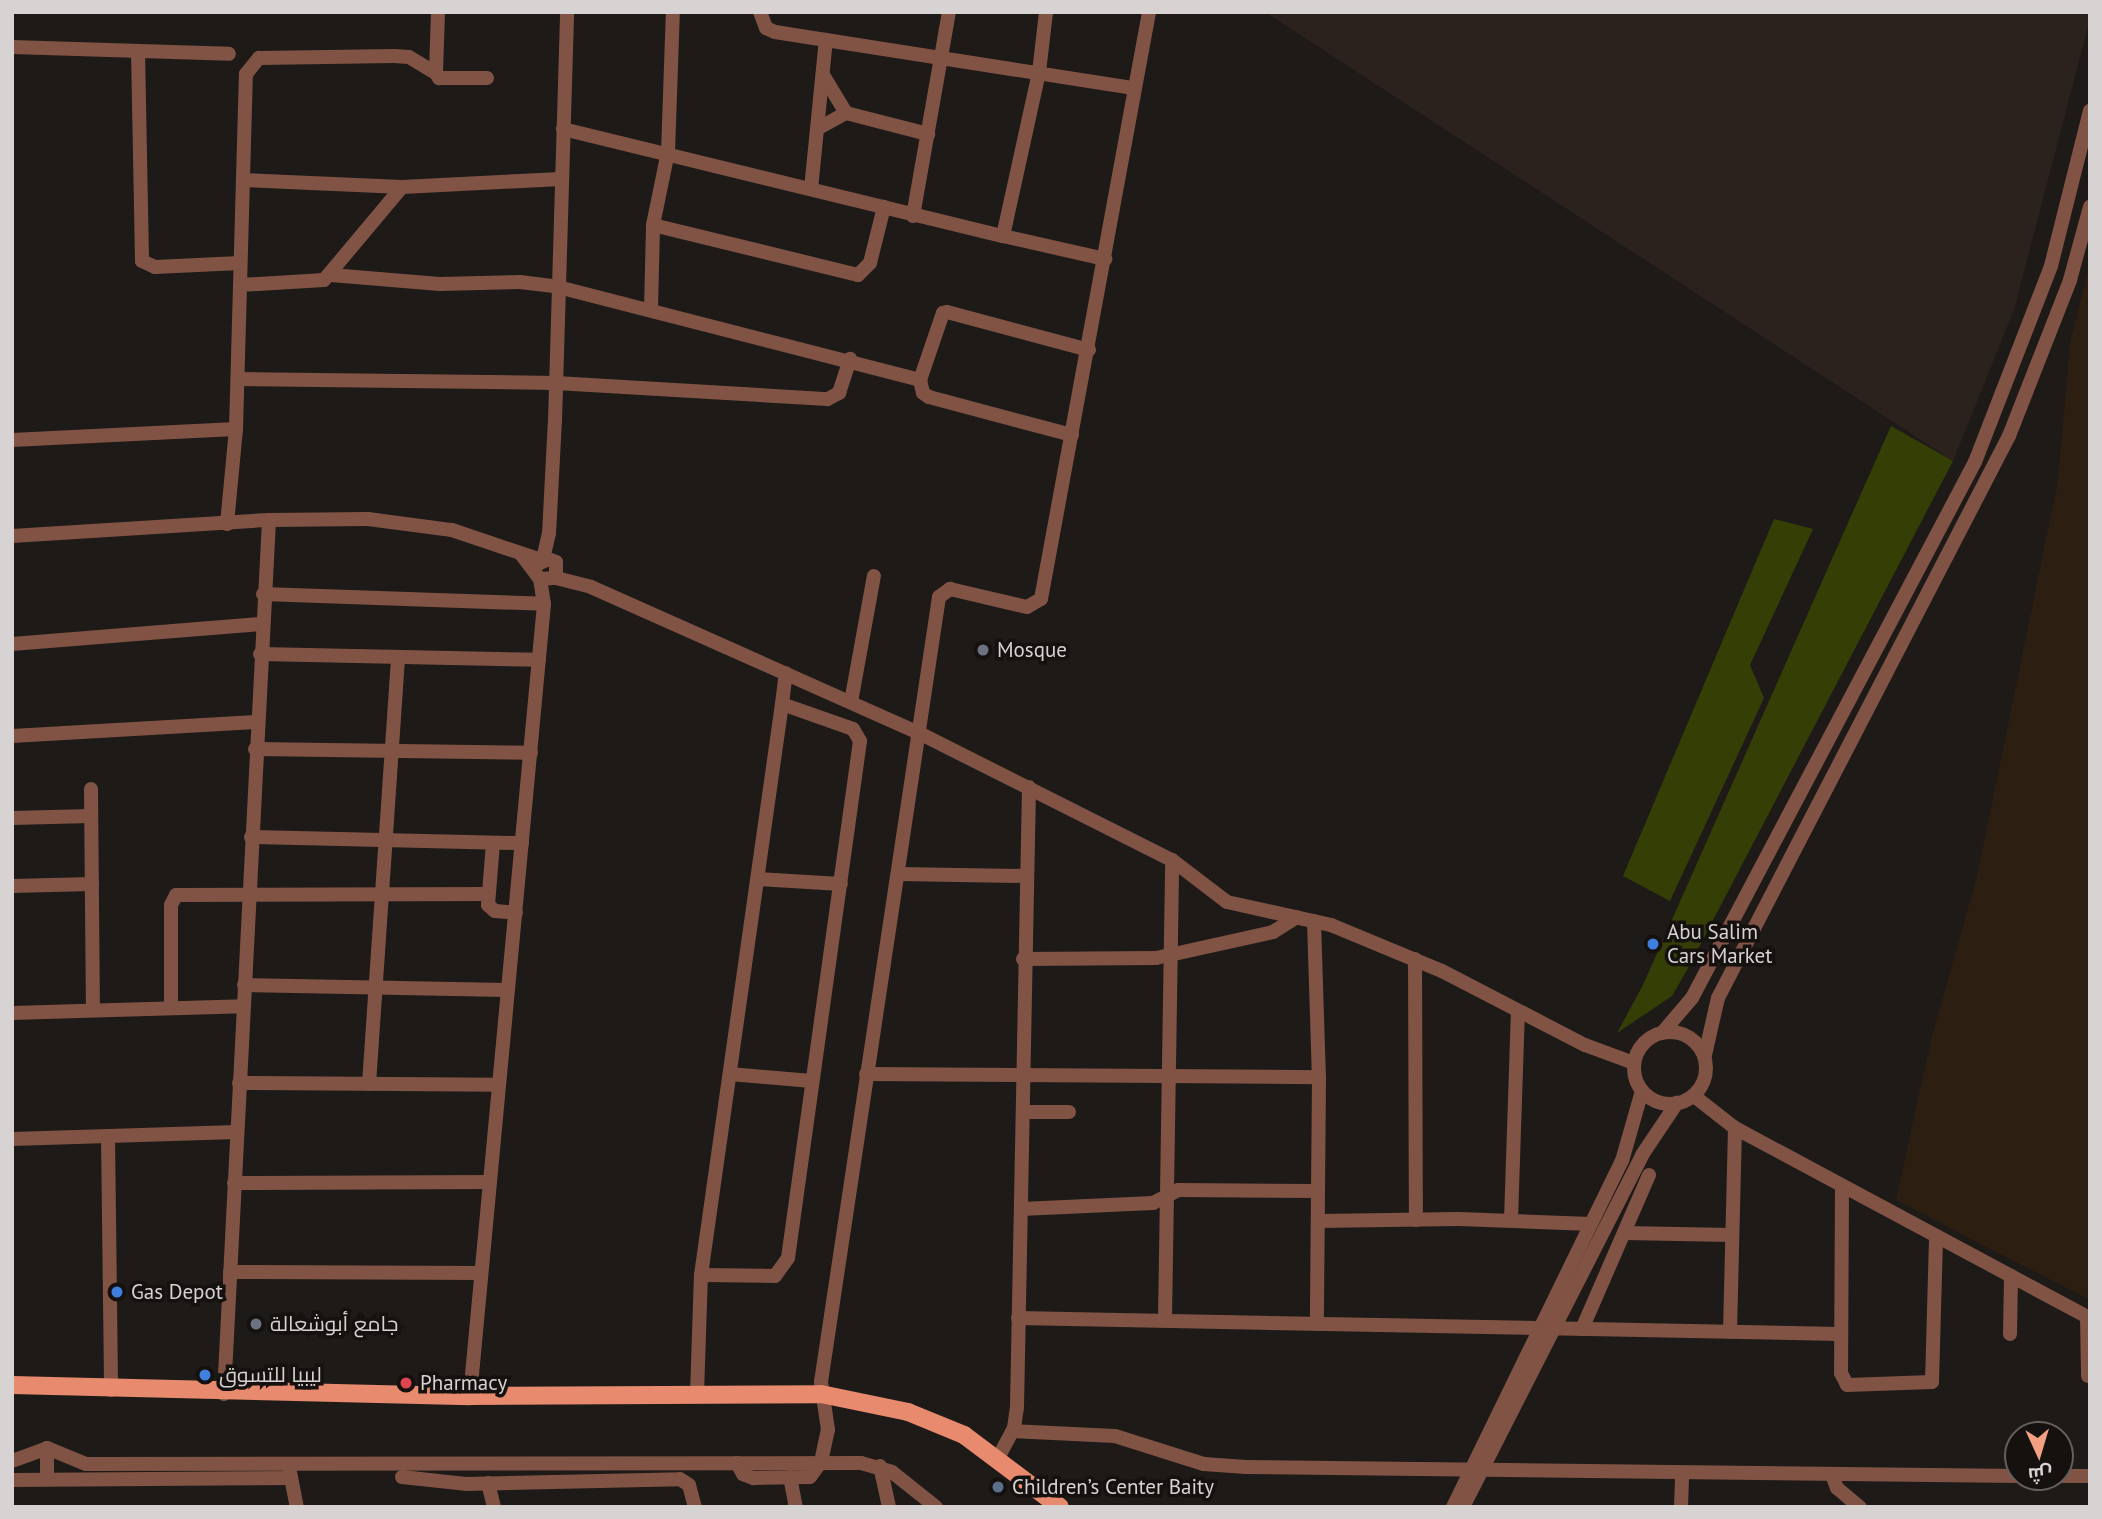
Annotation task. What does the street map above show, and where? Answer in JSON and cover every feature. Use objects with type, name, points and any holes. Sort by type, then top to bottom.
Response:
[{"type":"main road","points":[[12,1385],[224,1394],[821,1394],[908,1412],[949,1430],[998,1458],[1060,1507]]},
{"type":"main road","points":[[949,1430],[1045,1507]]},
{"type":"street","points":[[436,73],[438,12]]},
{"type":"street","points":[[470,1396],[548,569],[567,12]]},
{"type":"street","points":[[650,309],[653,225],[668,152],[673,12]]},
{"type":"street","points":[[760,12],[766,28],[775,32],[1135,88]]},
{"type":"street","points":[[913,216],[949,12]]},
{"type":"street","points":[[1003,236],[1039,72],[1046,12]]},
{"type":"street","points":[[737,1463],[750,1478],[813,1476],[821,1462],[828,1430],[821,1394],[866,1074],[921,734],[940,595],[950,589],[1027,607],[1039,601],[1149,12]]},
{"type":"street","points":[[811,189],[826,40]]},
{"type":"street","points":[[12,47],[229,54]]},
{"type":"street","points":[[138,51],[142,261],[155,267],[240,263]]},
{"type":"street","points":[[227,524],[236,429],[246,74],[259,58],[409,57],[447,79],[487,78]]},
{"type":"street","points":[[822,75],[846,113]]},
{"type":"street","points":[[1547,1328],[1633,1134],[1642,1091],[1634,1063],[1643,1044],[1662,1032],[1692,999],[1975,462],[2054,256],[2090,111]]},
{"type":"street","points":[[817,128],[846,113],[928,134]]},
{"type":"street","points":[[563,129],[668,152],[913,216],[1105,259]]},
{"type":"street","points":[[243,180],[402,187],[561,178]]},
{"type":"street","points":[[240,285],[316,282],[331,275],[402,187]]},
{"type":"street","points":[[653,225],[858,275],[870,263],[884,207]]},
{"type":"street","points":[[1642,1091],[1662,1103],[1677,1104],[1694,1096],[1704,1082],[1705,1055],[1718,998],[2009,436],[2070,280],[2090,207]]},
{"type":"street","points":[[331,275],[440,285],[520,282],[558,287],[850,359],[920,380]]},
{"type":"street","points":[[1072,435],[929,397],[923,393],[920,380],[943,313],[947,312],[1088,350]]},
{"type":"street","points":[[237,379],[556,383],[828,400],[839,393],[850,359]]},
{"type":"street","points":[[12,440],[236,429]]},
{"type":"street","points":[[12,536],[269,520],[411,523],[452,530],[520,553],[548,569],[921,734],[1172,860],[1227,902],[1314,921],[1415,958],[1597,1051],[1634,1063]]},
{"type":"street","points":[[224,1394],[262,594],[269,520]]},
{"type":"street","points":[[851,702],[874,576]]},
{"type":"street","points":[[262,594],[544,604]]},
{"type":"street","points":[[12,644],[261,624]]},
{"type":"street","points":[[260,654],[539,660]]},
{"type":"street","points":[[369,1084],[398,657]]},
{"type":"street","points":[[698,1394],[701,1275],[786,673]]},
{"type":"street","points":[[701,1275],[767,1278],[786,1266],[841,884],[859,736],[853,729],[782,704]]},
{"type":"street","points":[[12,736],[256,722]]},
{"type":"street","points":[[255,749],[531,753]]},
{"type":"street","points":[[998,1458],[1013,1431],[1021,1209],[1023,958],[1029,787]]},
{"type":"street","points":[[91,789],[93,1010]]},
{"type":"street","points":[[12,818],[91,816]]},
{"type":"street","points":[[251,837],[522,843]]},
{"type":"street","points":[[493,843],[488,894],[492,910],[516,913]]},
{"type":"street","points":[[1165,1319],[1165,1197],[1170,1178],[1172,860]]},
{"type":"street","points":[[898,874],[1025,876]]},
{"type":"street","points":[[758,879],[841,884]]},
{"type":"street","points":[[12,886],[92,884]]},
{"type":"street","points":[[171,1008],[172,899],[182,893],[488,894]]},
{"type":"street","points":[[1023,958],[1130,961],[1170,956],[1273,932],[1297,918]]},
{"type":"street","points":[[1314,921],[1319,1077],[1317,1324]]},
{"type":"street","points":[[1415,958],[1416,1220]]},
{"type":"street","points":[[244,985],[507,990]]},
{"type":"street","points":[[12,1013],[243,1006]]},
{"type":"street","points":[[1511,1220],[1518,1012]]},
{"type":"street","points":[[1662,1032],[1683,1034],[1705,1055]]},
{"type":"street","points":[[730,1074],[812,1081]]},
{"type":"street","points":[[866,1074],[1023,1078],[1319,1077]]},
{"type":"street","points":[[239,1083],[499,1085]]},
{"type":"street","points":[[1694,1096],[1734,1128],[2088,1317],[2088,1376]]},
{"type":"street","points":[[1453,1507],[1476,1471],[1547,1328],[1642,1155],[1677,1104]]},
{"type":"street","points":[[1023,1112],[1069,1112]]},
{"type":"street","points":[[1730,1332],[1734,1128]]},
{"type":"street","points":[[12,1139],[237,1132]]},
{"type":"street","points":[[108,1136],[111,1390]]},
{"type":"street","points":[[1582,1329],[1649,1175]]},
{"type":"street","points":[[234,1183],[490,1182]]},
{"type":"street","points":[[1842,1188],[1841,1378],[1847,1385],[1932,1382],[1936,1237]]},
{"type":"street","points":[[1021,1209],[1153,1203],[1178,1190],[1318,1191]]},
{"type":"street","points":[[1318,1221],[1511,1220],[1591,1224]]},
{"type":"street","points":[[1624,1233],[1732,1235]]},
{"type":"street","points":[[230,1272],[481,1273]]},
{"type":"street","points":[[2010,1334],[2011,1276]]},
{"type":"street","points":[[1018,1318],[1841,1334]]},
{"type":"street","points":[[1013,1431],[1115,1436],[1224,1466],[2004,1476]]},
{"type":"street","points":[[47,1448],[47,1479]]},
{"type":"street","points":[[12,1461],[47,1448],[86,1464],[290,1471]]},
{"type":"street","points":[[12,1480],[452,1463],[821,1462],[880,1466],[936,1507]]},
{"type":"street","points":[[452,1463],[453,1483]]},
{"type":"street","points":[[880,1466],[888,1507]]},
{"type":"street","points":[[290,1471],[297,1507]]},
{"type":"street","points":[[1464,1507],[1476,1471]]},
{"type":"street","points":[[1681,1507],[1682,1473]]},
{"type":"street","points":[[1832,1475],[1837,1488],[1860,1507]]},
{"type":"street","points":[[402,1477],[453,1483],[680,1479],[690,1485],[695,1507]]},
{"type":"street","points":[[790,1477],[796,1507]]},
{"type":"street","points":[[488,1483],[494,1507]]},
{"type":"shaded area","points":[[1265,12],[2090,12],[2090,19],[2014,310],[1953,461]]},
{"type":"shaded area","points":[[2090,263],[2090,1300],[1896,1200],[1930,1044],[1977,876],[2058,481],[2070,344]]},
{"type":"green space","points":[[1891,426],[1953,461],[1672,996],[1617,1033],[1643,985]]},
{"type":"green space","points":[[1774,519],[1813,529],[1750,665],[1764,698],[1670,901],[1623,876]]},
{"type":"place","name":"Mosque","points":[[983,650]]},
{"type":"place","name":"Abu Salim Cars Market","points":[[1653,944]]},
{"type":"place","name":"Gas Depot","points":[[117,1292]]},
{"type":"place","name":"جامع أبوشعالة","points":[[256,1324]]},
{"type":"place","name":"ليبيا للتسوق","points":[[205,1375]]},
{"type":"place","name":"Pharmacy","points":[[406,1383]]},
{"type":"place","name":"Children’s Center Baity","points":[[998,1487]]}]
